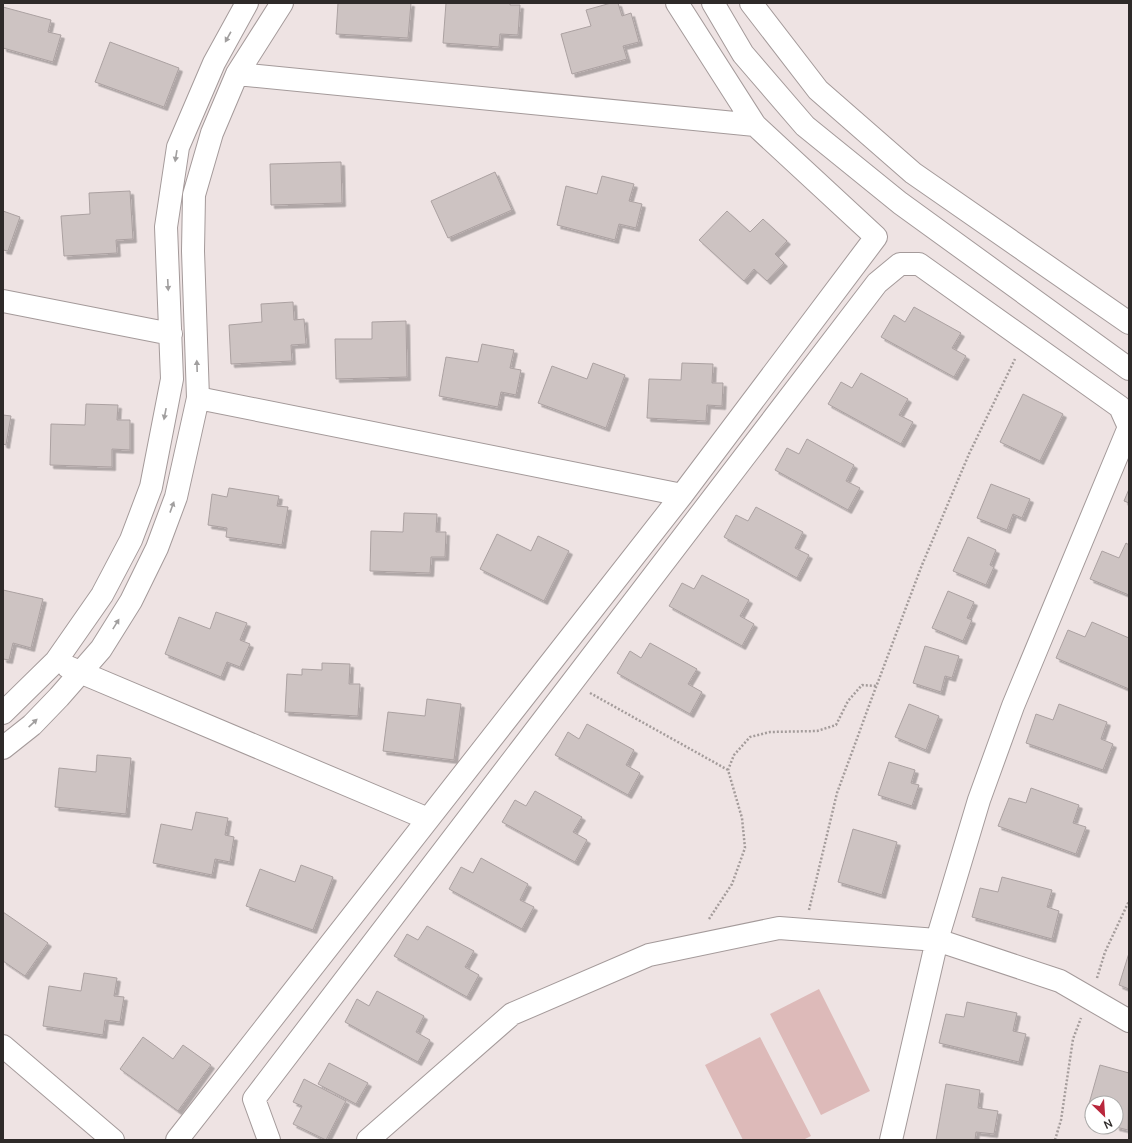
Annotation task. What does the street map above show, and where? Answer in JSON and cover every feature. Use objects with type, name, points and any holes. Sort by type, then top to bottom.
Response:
[{"type":"street","points":[[3,713],[56,661],[102,595],[132,540],[151,487],[172,379],[166,227],[178,146],[214,62],[247,3]]},
{"type":"street","points":[[3,748],[32,725],[59,698],[101,649],[131,601],[157,548],[176,497],[198,398],[193,251],[194,195],[212,133],[237,74],[282,3]]},
{"type":"street","points":[[177,1140],[682,495],[876,237],[755,125],[677,3]]},
{"type":"street","points":[[713,3],[743,54],[805,126],[900,203],[1129,369]]},
{"type":"street","points":[[751,3],[818,90],[913,174],[1129,323]]},
{"type":"street","points":[[237,74],[755,125]]},
{"type":"street","points":[[269,1140],[254,1099],[877,283],[900,264],[919,264],[1120,407],[1128,427],[1013,706],[979,800],[937,940],[891,1140]]},
{"type":"street","points":[[3,301],[170,334]]},
{"type":"street","points":[[198,398],[682,495]]},
{"type":"street","points":[[56,661],[79,674],[428,819]]},
{"type":"street","points":[[368,1140],[512,1014],[649,955],[779,928],[937,940],[1060,981],[1129,1021]]},
{"type":"street","points":[[3,1046],[113,1140]]},
{"type":"path","points":[[804,930],[837,793],[876,686],[922,565],[969,454],[1024,339]]},
{"type":"path","points":[[572,682],[728,770]]},
{"type":"path","points":[[694,945],[732,884],[745,848],[742,818],[728,770],[734,755],[750,737],[770,732],[817,731],[836,725],[848,701],[862,685],[876,686]]},
{"type":"path","points":[[1055,1140],[1061,1120],[1073,1039],[1090,998],[1106,952],[1129,901]]},
{"type":"shaded area","points":[[819,989],[870,1091],[821,1115],[770,1014]]},
{"type":"shaded area","points":[[760,1037],[811,1136],[803,1140],[743,1140],[705,1065]]},
{"type":"building","points":[[338,3],[411,3],[408,38],[336,34]]},
{"type":"building","points":[[446,3],[510,3],[510,5],[520,5],[518,35],[500,34],[499,47],[443,43]]},
{"type":"building","points":[[611,3],[618,3],[622,16],[631,13],[639,42],[623,46],[627,59],[572,74],[561,34],[591,26],[586,10]]},
{"type":"building","points":[[3,7],[51,20],[48,32],[61,35],[53,62],[3,48]]},
{"type":"building","points":[[110,42],[179,68],[164,107],[95,82]]},
{"type":"building","points":[[341,162],[342,203],[271,205],[270,164]]},
{"type":"building","points":[[495,172],[512,210],[448,238],[431,201]]},
{"type":"building","points":[[602,176],[634,184],[629,201],[642,204],[636,228],[619,224],[615,240],[557,225],[566,186],[597,194]]},
{"type":"building","points":[[130,191],[133,239],[116,240],[117,253],[64,256],[61,216],[90,214],[89,193]]},
{"type":"building","points":[[3,211],[20,217],[8,251],[3,250]]},
{"type":"building","points":[[727,211],[750,232],[763,219],[787,241],[775,254],[784,263],[767,281],[754,269],[744,281],[699,240]]},
{"type":"building","points":[[293,302],[294,320],[304,319],[306,344],[291,345],[292,361],[231,364],[229,325],[262,322],[261,304]]},
{"type":"building","points":[[914,307],[961,333],[952,348],[966,356],[954,377],[881,337],[894,315],[905,322]]},
{"type":"building","points":[[406,321],[407,377],[336,379],[335,339],[372,339],[372,322]]},
{"type":"building","points":[[482,344],[514,350],[510,368],[521,370],[516,395],[501,392],[498,407],[439,396],[446,357],[478,362]]},
{"type":"building","points":[[593,363],[625,375],[606,428],[538,403],[552,366],[587,379]]},
{"type":"building","points":[[682,363],[713,364],[712,383],[723,383],[722,406],[707,405],[706,421],[647,418],[649,379],[681,380]]},
{"type":"building","points":[[861,373],[908,399],[899,415],[913,422],[901,444],[828,404],[841,382],[852,388]]},
{"type":"building","points":[[1023,394],[1063,414],[1040,461],[1000,442]]},
{"type":"building","points":[[86,404],[118,405],[117,420],[130,420],[130,450],[112,449],[112,467],[50,465],[51,424],[85,425]]},
{"type":"building","points":[[3,415],[11,416],[6,445],[3,444]]},
{"type":"building","points":[[807,439],[854,465],[846,481],[860,488],[848,510],[775,470],[787,448],[799,454]]},
{"type":"building","points":[[991,484],[1030,499],[1022,518],[1013,514],[1007,530],[977,518]]},
{"type":"building","points":[[229,488],[279,496],[277,506],[288,507],[282,545],[226,537],[227,528],[208,525],[212,494],[227,497]]},
{"type":"building","points":[[1129,489],[1129,503],[1124,501]]},
{"type":"building","points":[[756,507],[803,532],[795,548],[809,555],[797,578],[724,537],[736,515],[748,521]]},
{"type":"building","points":[[404,513],[437,514],[436,532],[446,532],[445,557],[431,557],[430,573],[370,571],[371,531],[403,532]]},
{"type":"building","points":[[497,534],[531,551],[538,536],[569,551],[544,601],[480,569]]},
{"type":"building","points":[[968,537],[996,550],[990,565],[994,567],[986,585],[953,571]]},
{"type":"building","points":[[1126,543],[1129,545],[1129,595],[1090,579],[1102,551],[1119,558]]},
{"type":"building","points":[[702,575],[749,600],[740,616],[754,624],[742,646],[669,606],[682,583],[694,589]]},
{"type":"building","points":[[3,590],[43,599],[31,648],[13,643],[9,660],[3,659]]},
{"type":"building","points":[[948,591],[974,602],[967,618],[972,620],[963,641],[932,628]]},
{"type":"building","points":[[216,612],[247,623],[240,640],[250,644],[240,667],[227,662],[221,677],[165,654],[179,617],[210,629]]},
{"type":"building","points":[[1092,622],[1129,638],[1129,689],[1056,658],[1068,630],[1085,637]]},
{"type":"building","points":[[650,643],[697,669],[688,684],[702,692],[690,714],[617,673],[630,651],[641,658]]},
{"type":"building","points":[[925,646],[959,656],[952,678],[945,676],[941,692],[913,683]]},
{"type":"building","points":[[322,663],[350,664],[349,684],[360,684],[358,716],[285,712],[287,674],[302,675],[302,669],[322,670]]},
{"type":"building","points":[[427,699],[461,704],[454,760],[383,751],[388,712],[425,716]]},
{"type":"building","points":[[909,704],[939,716],[926,750],[895,737]]},
{"type":"building","points":[[1059,704],[1107,722],[1101,739],[1113,744],[1103,770],[1026,743],[1036,714],[1053,720]]},
{"type":"building","points":[[587,724],[634,750],[626,765],[640,773],[628,795],[555,755],[568,732],[579,739]]},
{"type":"building","points":[[97,755],[131,758],[126,814],[55,807],[59,768],[96,772]]},
{"type":"building","points":[[889,762],[915,770],[911,783],[919,785],[912,806],[878,795]]},
{"type":"building","points":[[1031,788],[1079,805],[1073,823],[1086,827],[1076,854],[998,826],[1009,798],[1026,803]]},
{"type":"building","points":[[535,791],[582,817],[573,832],[587,840],[575,862],[502,822],[515,800],[526,806]]},
{"type":"building","points":[[196,812],[228,818],[225,835],[234,837],[230,862],[215,859],[212,875],[153,863],[161,824],[192,830]]},
{"type":"building","points":[[853,829],[897,842],[882,895],[838,882]]},
{"type":"building","points":[[481,858],[528,884],[520,900],[534,907],[522,929],[449,889],[461,867],[473,873]]},
{"type":"building","points":[[301,865],[333,877],[313,930],[246,906],[260,869],[295,882]]},
{"type":"building","points":[[1002,877],[1052,890],[1047,907],[1059,911],[1052,939],[972,917],[980,888],[998,892]]},
{"type":"building","points":[[3,912],[48,943],[25,976],[3,961]]},
{"type":"building","points":[[427,926],[474,951],[465,967],[479,975],[467,997],[394,956],[407,934],[418,940]]},
{"type":"building","points":[[1129,953],[1129,989],[1119,985]]},
{"type":"building","points":[[84,973],[117,978],[114,996],[124,997],[120,1022],[105,1020],[103,1035],[43,1026],[49,986],[81,991]]},
{"type":"building","points":[[377,991],[424,1016],[416,1032],[430,1040],[418,1062],[345,1022],[357,999],[369,1006]]},
{"type":"building","points":[[967,1002],[1017,1013],[1013,1031],[1026,1034],[1019,1062],[939,1043],[946,1014],[964,1017]]},
{"type":"building","points":[[143,1037],[173,1059],[183,1045],[211,1065],[178,1111],[120,1069]]},
{"type":"building","points":[[329,1063],[368,1083],[356,1104],[318,1084]]},
{"type":"building","points":[[1100,1065],[1129,1073],[1128,1130],[1124,1129],[1124,1095],[1092,1095]]},
{"type":"building","points":[[304,1079],[346,1101],[326,1140],[293,1124],[302,1106],[293,1102]]},
{"type":"building","points":[[946,1084],[980,1090],[978,1108],[998,1111],[994,1134],[976,1132],[975,1140],[936,1140]]}]
